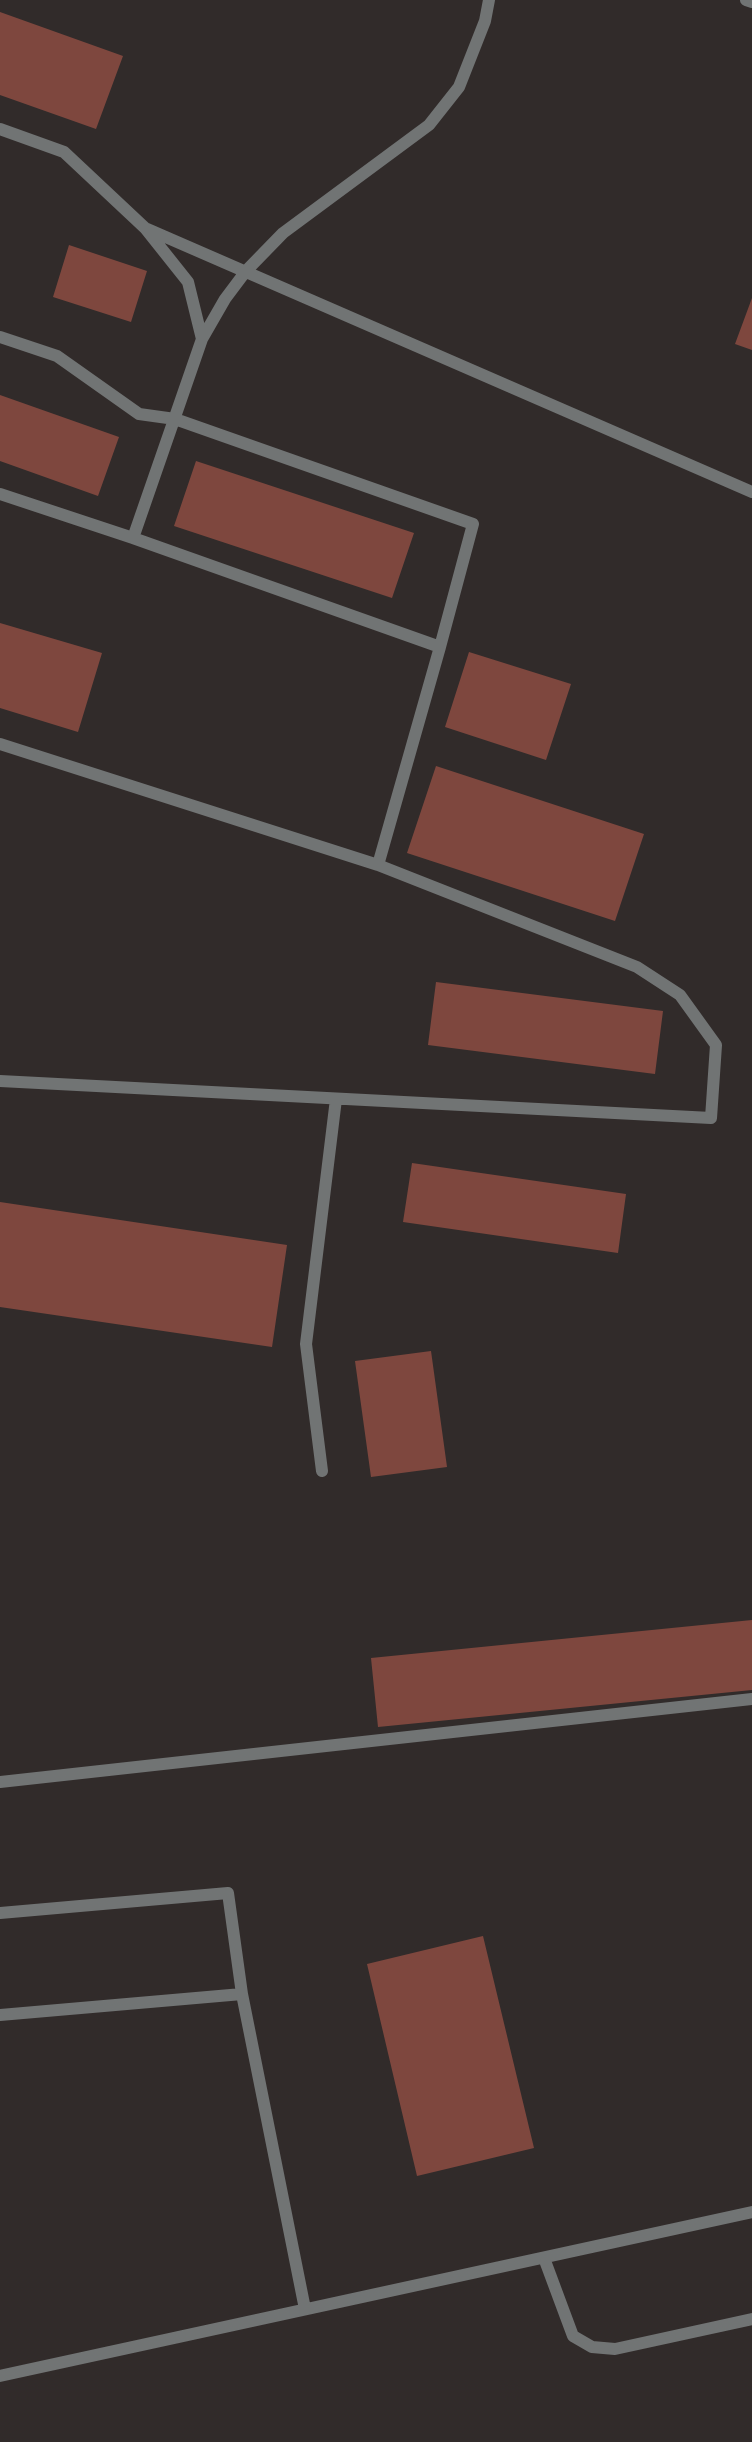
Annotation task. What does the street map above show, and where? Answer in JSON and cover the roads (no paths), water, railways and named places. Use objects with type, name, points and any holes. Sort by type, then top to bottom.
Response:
[{"type":"lane","points":[[133,538],[202,339],[225,299],[246,272],[283,233],[429,124],[459,87],[485,21],[489,0]]},
{"type":"lane","points":[[746,0],[752,2]]},
{"type":"lane","points":[[0,129],[64,152],[145,228],[188,282],[202,339]]},
{"type":"lane","points":[[145,228],[752,492]]},
{"type":"lane","points":[[0,337],[57,356],[139,414],[174,419],[473,524],[378,865]]},
{"type":"lane","points":[[0,494],[133,538],[440,647]]},
{"type":"lane","points":[[0,744],[378,865],[637,967],[680,995],[716,1045],[711,1118],[0,1082]]},
{"type":"lane","points":[[322,1471],[306,1344],[336,1099]]},
{"type":"lane","points":[[0,1782],[752,1699]]},
{"type":"lane","points":[[0,1912],[228,1893],[242,1994],[305,2309]]},
{"type":"lane","points":[[0,2015],[242,1994]]},
{"type":"lane","points":[[0,2376],[752,2212]]},
{"type":"lane","points":[[544,2258],[573,2337],[592,2347],[615,2349],[752,2319]]}]
